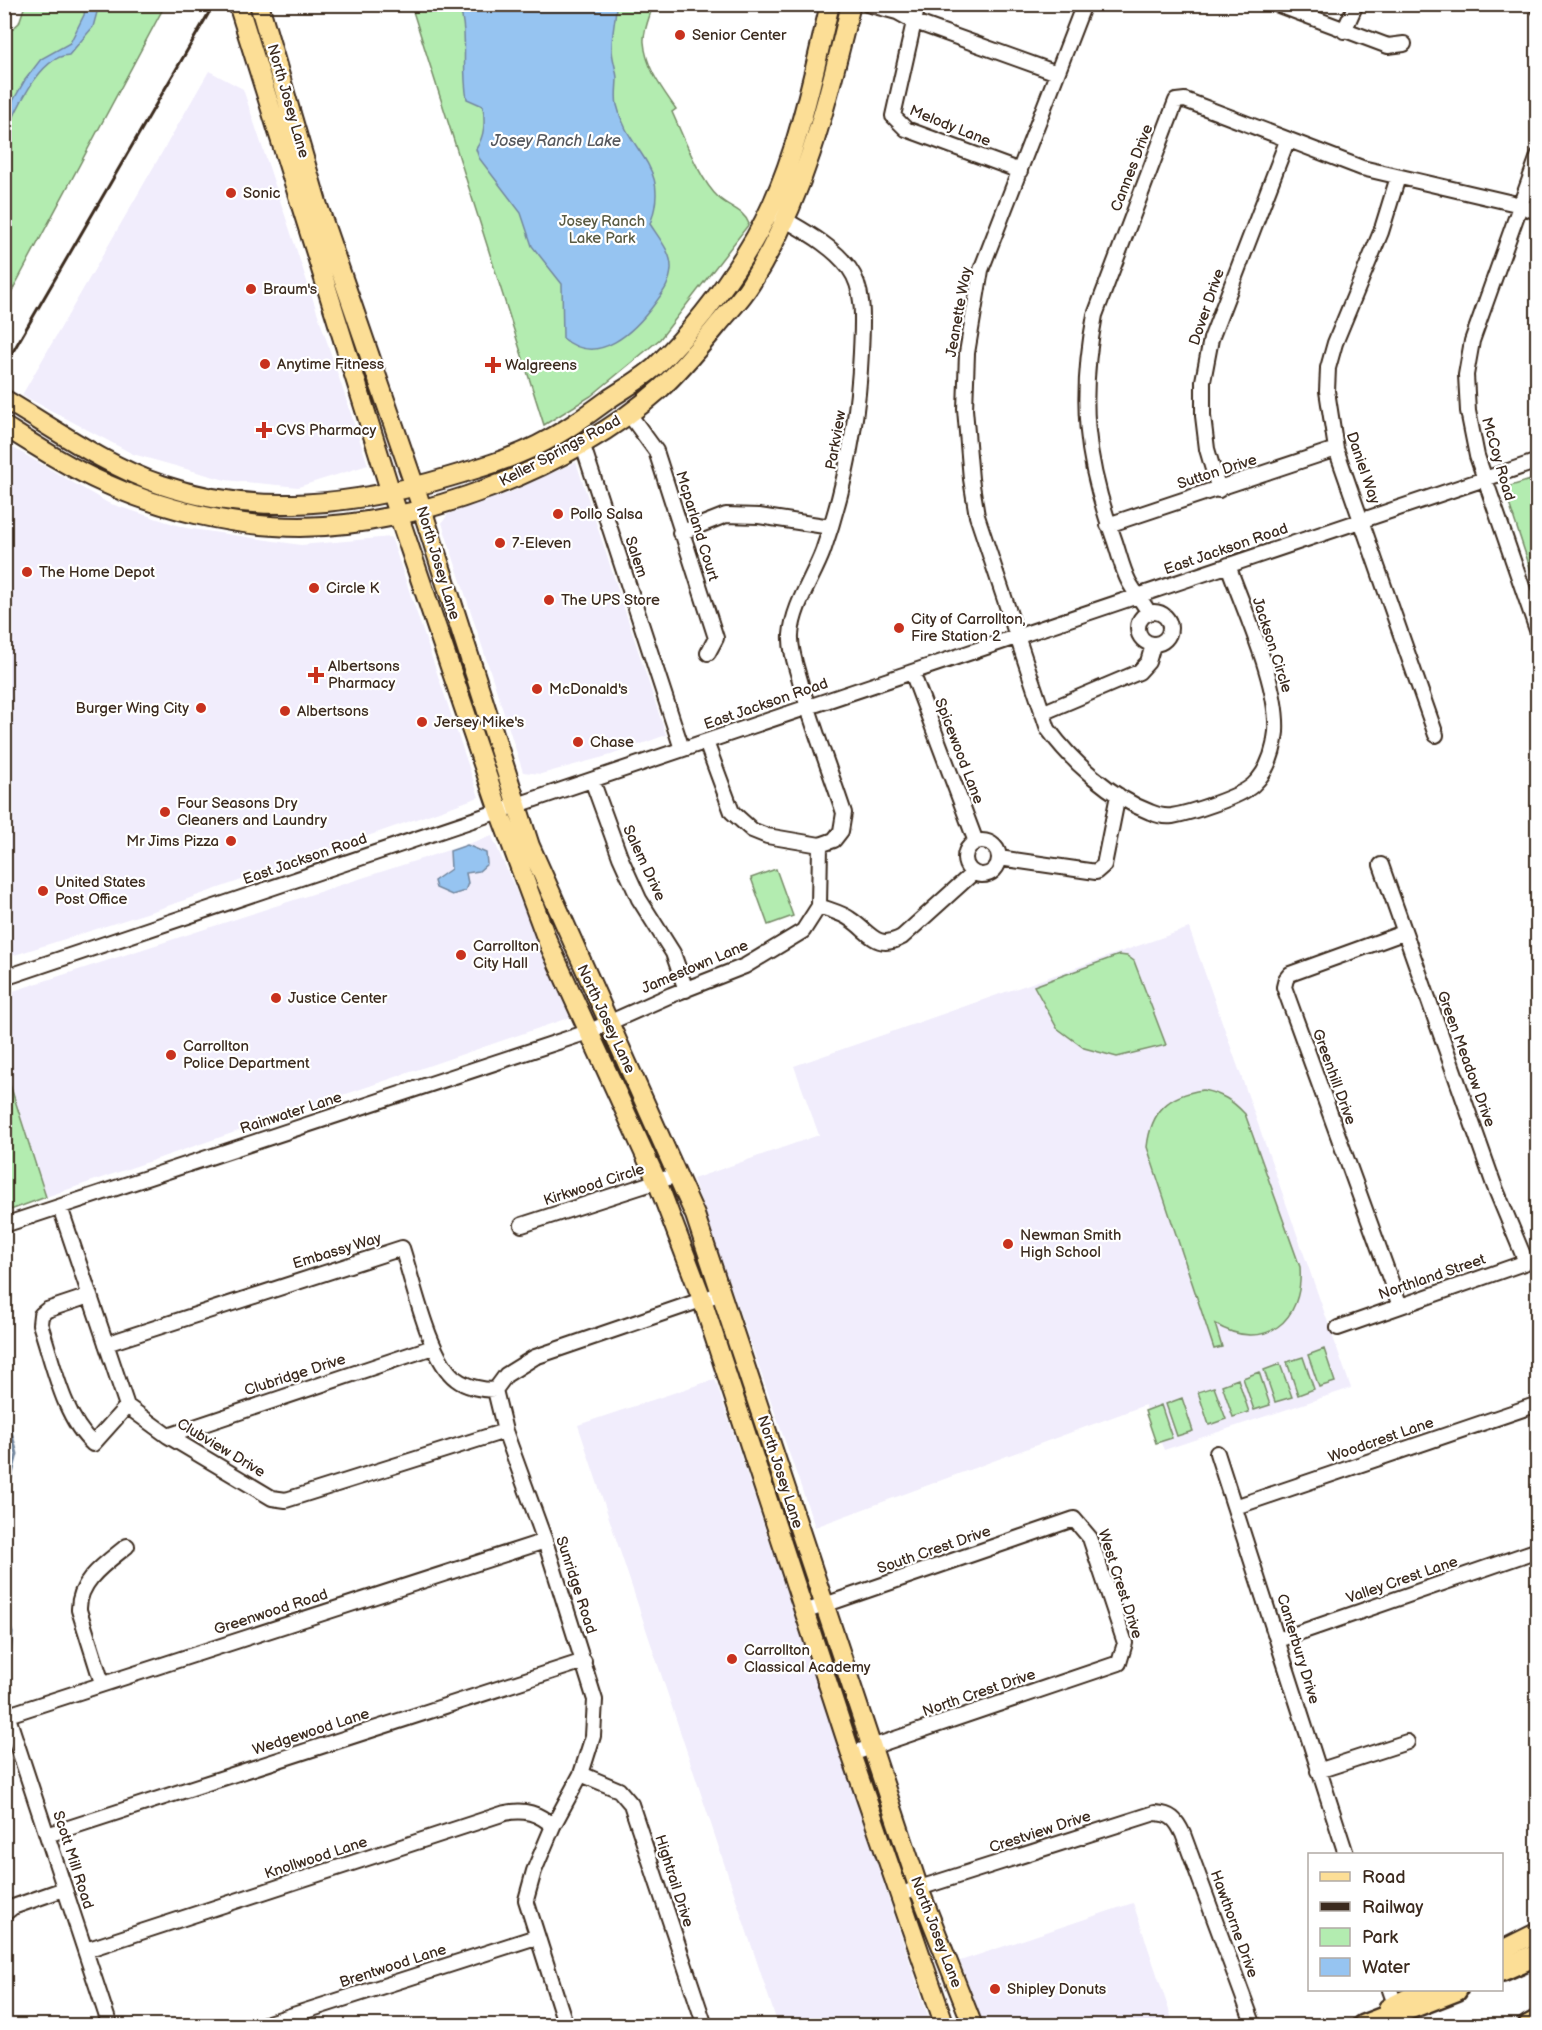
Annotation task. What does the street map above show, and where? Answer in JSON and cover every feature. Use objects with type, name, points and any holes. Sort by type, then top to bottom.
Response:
[{"type":"highway","points":[[1503,1970],[1538,1954]]},
{"type":"highway","points":[[1363,2025],[1451,1991]]},
{"type":"highway","points":[[1529,2025],[1538,2021]]},
{"type":"main road","name":"North Josey Lane","points":[[238,4],[399,516],[499,812],[547,940],[657,1181],[702,1299],[851,1754],[945,2025]]},
{"type":"main road","name":"North Josey Lane","points":[[259,4],[318,206],[415,487],[516,806],[539,870],[695,1215],[919,1888],[973,2025]]},
{"type":"main road","name":"Keller Springs Road","points":[[4,399],[132,474],[165,486],[228,502],[274,505],[326,503],[392,493],[506,460],[572,426],[652,369],[687,334],[715,301],[748,251],[769,211],[809,94],[830,4]]},
{"type":"main road","name":"Keller Springs Road","points":[[10,429],[104,483],[161,504],[248,522],[300,527],[399,516],[504,483],[582,443],[629,414],[660,389],[705,341],[749,287],[786,221],[817,141],[851,4]]},
{"type":"main road","points":[[246,30],[279,99],[287,99]]},
{"type":"main road","points":[[10,429],[33,426],[52,435],[69,437]]},
{"type":"main road","points":[[572,426],[582,443]]},
{"type":"main road","points":[[429,607],[442,615],[456,654],[469,660]]},
{"type":"main road","points":[[450,669],[459,671],[466,678],[478,709],[486,714]]},
{"type":"main road","points":[[1503,1950],[1538,1932]]},
{"type":"main road","points":[[1353,2025],[1393,1997],[1416,1991]]},
{"type":"street","points":[[867,4],[897,12],[915,22],[1057,73]]},
{"type":"street","points":[[915,22],[918,4]]},
{"type":"street","name":"Jeanette Way","points":[[1016,637],[977,516],[971,479],[965,409],[967,353],[981,270],[1084,4]]},
{"type":"street","points":[[1276,4],[1388,46],[1404,44]]},
{"type":"street","points":[[1344,31],[1356,4]]},
{"type":"street","name":"Melody Lane","points":[[915,22],[893,116],[896,122],[906,129],[1020,171]]},
{"type":"street","name":"Cannes Drive","points":[[1149,613],[1130,582],[1108,525],[1090,455],[1084,413],[1089,346],[1104,288],[1176,101],[1185,100],[1329,158],[1398,177],[1521,205],[1538,213]]},
{"type":"street","name":"Dover Drive","points":[[1219,490],[1207,449],[1203,416],[1203,381],[1211,339],[1287,141]]},
{"type":"street","name":"McCoy Road","points":[[1538,156],[1472,340],[1466,375],[1472,436],[1538,633]]},
{"type":"street","name":"Daniel Way","points":[[1398,177],[1381,232],[1335,343],[1328,368],[1328,410],[1336,449],[1363,520],[1436,735]]},
{"type":"street","name":"Parkview","points":[[769,211],[831,248],[849,268],[859,286],[862,322],[859,399],[852,453],[831,527],[795,615],[791,636],[794,660],[808,707],[844,813],[841,831],[834,840],[820,845]]},
{"type":"street","name":"Mcparland Court","points":[[629,414],[656,451],[680,533],[716,638],[708,652]]},
{"type":"street","name":"Salem","points":[[582,443],[682,749]]},
{"type":"street","name":"Sutton Drive","points":[[1108,525],[1219,490],[1336,449]]},
{"type":"street","name":"East Jackson Road","points":[[4,978],[1538,461]]},
{"type":"street","points":[[680,533],[726,515],[759,516],[831,527]]},
{"type":"street","name":"Jackson Circle","points":[[1016,637],[1048,729],[1060,746],[1118,795],[1150,812],[1172,816],[1243,793],[1261,776],[1272,757],[1276,713],[1269,681],[1228,565]]},
{"type":"street","points":[[1042,712],[1139,672],[1148,662],[1153,645],[1167,638],[1169,624],[1164,615],[1149,613],[1140,620],[1138,631],[1143,640],[1153,645]]},
{"type":"street","name":"Spicewood Lane","points":[[912,672],[976,842]]},
{"type":"street","points":[[706,742],[732,812],[752,830],[767,836],[820,845],[819,906],[849,918],[878,942],[892,943],[902,937],[973,873],[988,874],[996,868],[999,858],[992,844],[976,842],[968,849],[965,859],[973,873]]},
{"type":"street","name":"Salem Drive","points":[[592,780],[629,878],[639,899],[673,953],[686,990]]},
{"type":"street","points":[[999,858],[1096,872],[1104,865],[1118,795]]},
{"type":"street","name":"Green Meadow Drive","points":[[1381,866],[1494,1185],[1532,1260]]},
{"type":"street","name":"Jamestown Lane","points":[[588,1032],[745,966],[787,943],[803,931],[819,906]]},
{"type":"street","name":"Greenhill Drive","points":[[1400,1306],[1284,987],[1290,974],[1403,933]]},
{"type":"street","name":"Rainwater Lane","points":[[4,1225],[588,1032]]},
{"type":"street","name":"Kirkwood Circle","points":[[522,1226],[677,1175]]},
{"type":"street","points":[[60,1207],[127,1406],[93,1444],[74,1424],[40,1324],[41,1315],[48,1310],[89,1296]]},
{"type":"street","name":"Embassy Way","points":[[106,1344],[402,1248],[433,1347],[442,1364],[457,1380],[470,1386],[495,1390]]},
{"type":"street","name":"Northland Street","points":[[1338,1328],[1532,1260]]},
{"type":"street","points":[[495,1390],[506,1375],[535,1357],[722,1293]]},
{"type":"street","name":"Clubridge Drive","points":[[168,1436],[433,1347]]},
{"type":"street","name":"Sunridge Road","points":[[495,1390],[505,1431],[545,1541],[595,1700],[593,1736],[581,1774],[528,1886],[526,1900],[566,2025]]},
{"type":"street","name":"Woodcrest Lane","points":[[1235,1507],[1538,1404]]},
{"type":"street","name":"Clubview Drive","points":[[127,1406],[168,1436],[272,1498],[286,1500],[505,1431]]},
{"type":"street","name":"Canterbury Drive","points":[[1216,1453],[1346,1853]]},
{"type":"street","name":"South Crest Drive","points":[[804,1612],[1074,1519]]},
{"type":"street","name":"West Crest Drive","points":[[1074,1519],[1090,1538],[1125,1642],[1119,1663]]},
{"type":"street","name":"Greenwood Road","points":[[6,1710],[102,1683],[545,1541]]},
{"type":"street","points":[[102,1683],[79,1611],[79,1599],[87,1581],[127,1546]]},
{"type":"street","name":"Valley Crest Lane","points":[[1278,1640],[1538,1550]]},
{"type":"street","name":"Wedgewood Lane","points":[[47,1835],[584,1661]]},
{"type":"street","name":"North Crest Drive","points":[[851,1754],[1119,1663]]},
{"type":"street","name":"Scott Mill Road","points":[[6,1710],[110,2025]]},
{"type":"street","points":[[1318,1771],[1407,1742]]},
{"type":"street","name":"Hightrail Drive","points":[[581,1774],[618,1790],[631,1804],[705,2025]]},
{"type":"street","name":"Knollwood Lane","points":[[86,1950],[505,1813],[530,1812],[542,1816],[554,1827]]},
{"type":"street","name":"Crestview Drive","points":[[899,1894],[1155,1813],[1168,1814],[1177,1821],[1183,1834]]},
{"type":"street","name":"Hawthorne Drive","points":[[1183,1834],[1254,2025]]},
{"type":"street","points":[[4,1914],[13,1907],[64,1889]]},
{"type":"street","name":"Brentwood Lane","points":[[260,2025],[536,1937]]},
{"type":"shaded area","points":[[209,71],[243,89],[368,465],[298,487],[225,480],[133,454],[22,395]]},
{"type":"shaded area","points":[[5,443],[108,503],[186,528],[301,545],[391,537],[479,797],[156,910],[5,958]]},
{"type":"shaded area","points":[[576,462],[666,735],[611,755],[541,774],[523,772],[442,523],[448,514],[509,493]]},
{"type":"shaded area","points":[[492,836],[571,1017],[46,1197],[5,1069],[4,994]]},
{"type":"shaded area","name":"Newman Smith High School","points":[[1189,928],[1351,1388],[1164,1450],[1145,1405],[815,1527],[693,1179],[819,1135],[794,1066]]},
{"type":"shaded area","name":"Carrollton Classical Academy","points":[[715,1379],[931,2025],[778,2025],[578,1425]]},
{"type":"shaded area","points":[[1133,1903],[1174,2025],[984,2025],[960,1961]]},
{"type":"green space","points":[[25,5],[165,5],[5,304],[4,36],[19,23]]},
{"type":"green space","name":"Josey Ranch Lake Park","points":[[411,5],[653,5],[644,38],[648,61],[661,87],[676,109],[672,112],[692,158],[705,181],[719,198],[740,212],[749,224],[660,339],[591,396],[544,425]]},
{"type":"green space","points":[[1538,478],[1537,589],[1504,488]]},
{"type":"green space","points":[[776,869],[793,916],[768,925],[751,878]]},
{"type":"green space","points":[[1119,955],[1127,956],[1134,961],[1166,1045],[1117,1057],[1084,1048],[1057,1028],[1034,986]]},
{"type":"green space","points":[[5,1069],[46,1197],[4,1212]]},
{"type":"green space","points":[[1203,1090],[1226,1098],[1245,1114],[1300,1267],[1300,1286],[1288,1317],[1277,1327],[1264,1333],[1250,1335],[1233,1332],[1215,1324],[1222,1347],[1214,1349],[1147,1147],[1149,1134],[1157,1114],[1163,1107],[1180,1096]]},
{"type":"green space","points":[[1324,1349],[1335,1382],[1319,1387],[1308,1355]]},
{"type":"green space","points":[[1303,1357],[1314,1389],[1298,1395],[1287,1362]]},
{"type":"green space","points":[[1280,1364],[1292,1397],[1275,1402],[1264,1370]]},
{"type":"green space","points":[[1259,1372],[1270,1405],[1254,1410],[1243,1378]]},
{"type":"green space","points":[[1238,1379],[1249,1412],[1233,1417],[1222,1385]]},
{"type":"green space","points":[[1214,1387],[1226,1419],[1209,1425],[1198,1392]]},
{"type":"green space","points":[[1182,1398],[1193,1431],[1177,1436],[1166,1404]]},
{"type":"green space","points":[[1161,1405],[1172,1438],[1156,1443],[1145,1411]]},
{"type":"water","points":[[86,5],[99,5],[93,27],[69,55],[58,58],[38,75],[21,101],[5,138],[5,115],[25,80],[41,59],[70,43],[84,15]]},
{"type":"water","name":"Josey Ranch Lake","points":[[459,5],[616,5],[612,50],[617,78],[617,105],[622,122],[652,173],[656,187],[650,224],[667,251],[671,269],[668,283],[656,302],[638,324],[615,342],[589,349],[576,346],[563,338],[562,284],[532,246],[521,213],[479,158],[476,149],[484,128],[483,106],[467,99],[464,28]]},
{"type":"water","points":[[467,845],[486,853],[487,864],[479,871],[466,873],[468,883],[465,891],[452,895],[436,888],[434,881],[451,869],[450,851]]},
{"type":"waterway","points":[[4,1405],[17,1454],[4,1507]]},
{"type":"waterway","points":[[4,1610],[12,1633],[9,1668]]},
{"type":"railway","points":[[4,367],[214,4]]},
{"type":"place","name":"Senior Center","points":[[680,35]]},
{"type":"place","name":"Sonic","points":[[231,193]]},
{"type":"place","name":"Braum's","points":[[251,289]]},
{"type":"place","name":"Anytime Fitness","points":[[265,364]]},
{"type":"place","name":"Walgreens","points":[[493,365]]},
{"type":"place","name":"CVS Pharmacy","points":[[264,430]]},
{"type":"place","name":"Pollo Salsa","points":[[558,514]]},
{"type":"place","name":"7-Eleven","points":[[500,543]]},
{"type":"place","name":"The Home Depot","points":[[27,572]]},
{"type":"place","name":"Circle K","points":[[314,588]]},
{"type":"place","name":"The UPS Store","points":[[549,600]]},
{"type":"place","name":"City of Carrollton, Fire Station 2","points":[[899,628]]},
{"type":"place","name":"Albertsons Pharmacy","points":[[316,675]]},
{"type":"place","name":"McDonald's","points":[[537,689]]},
{"type":"place","name":"Burger Wing City","points":[[201,708]]},
{"type":"place","name":"Albertsons","points":[[285,711]]},
{"type":"place","name":"Jersey Mike's","points":[[422,722]]},
{"type":"place","name":"Chase","points":[[578,742]]},
{"type":"place","name":"Four Seasons Dry Cleaners and Laundry","points":[[165,812]]},
{"type":"place","name":"Mr Jims Pizza","points":[[231,841]]},
{"type":"place","name":"United States Post Office","points":[[43,891]]},
{"type":"place","name":"Carrollton City Hall","points":[[461,955]]},
{"type":"place","name":"Justice Center","points":[[276,998]]},
{"type":"place","name":"Carrollton Police Department","points":[[171,1055]]},
{"type":"place","name":"Newman Smith High School","points":[[1008,1244]]},
{"type":"place","name":"Carrollton Classical Academy","points":[[732,1659]]},
{"type":"place","name":"Shipley Donuts","points":[[995,1989]]}]
